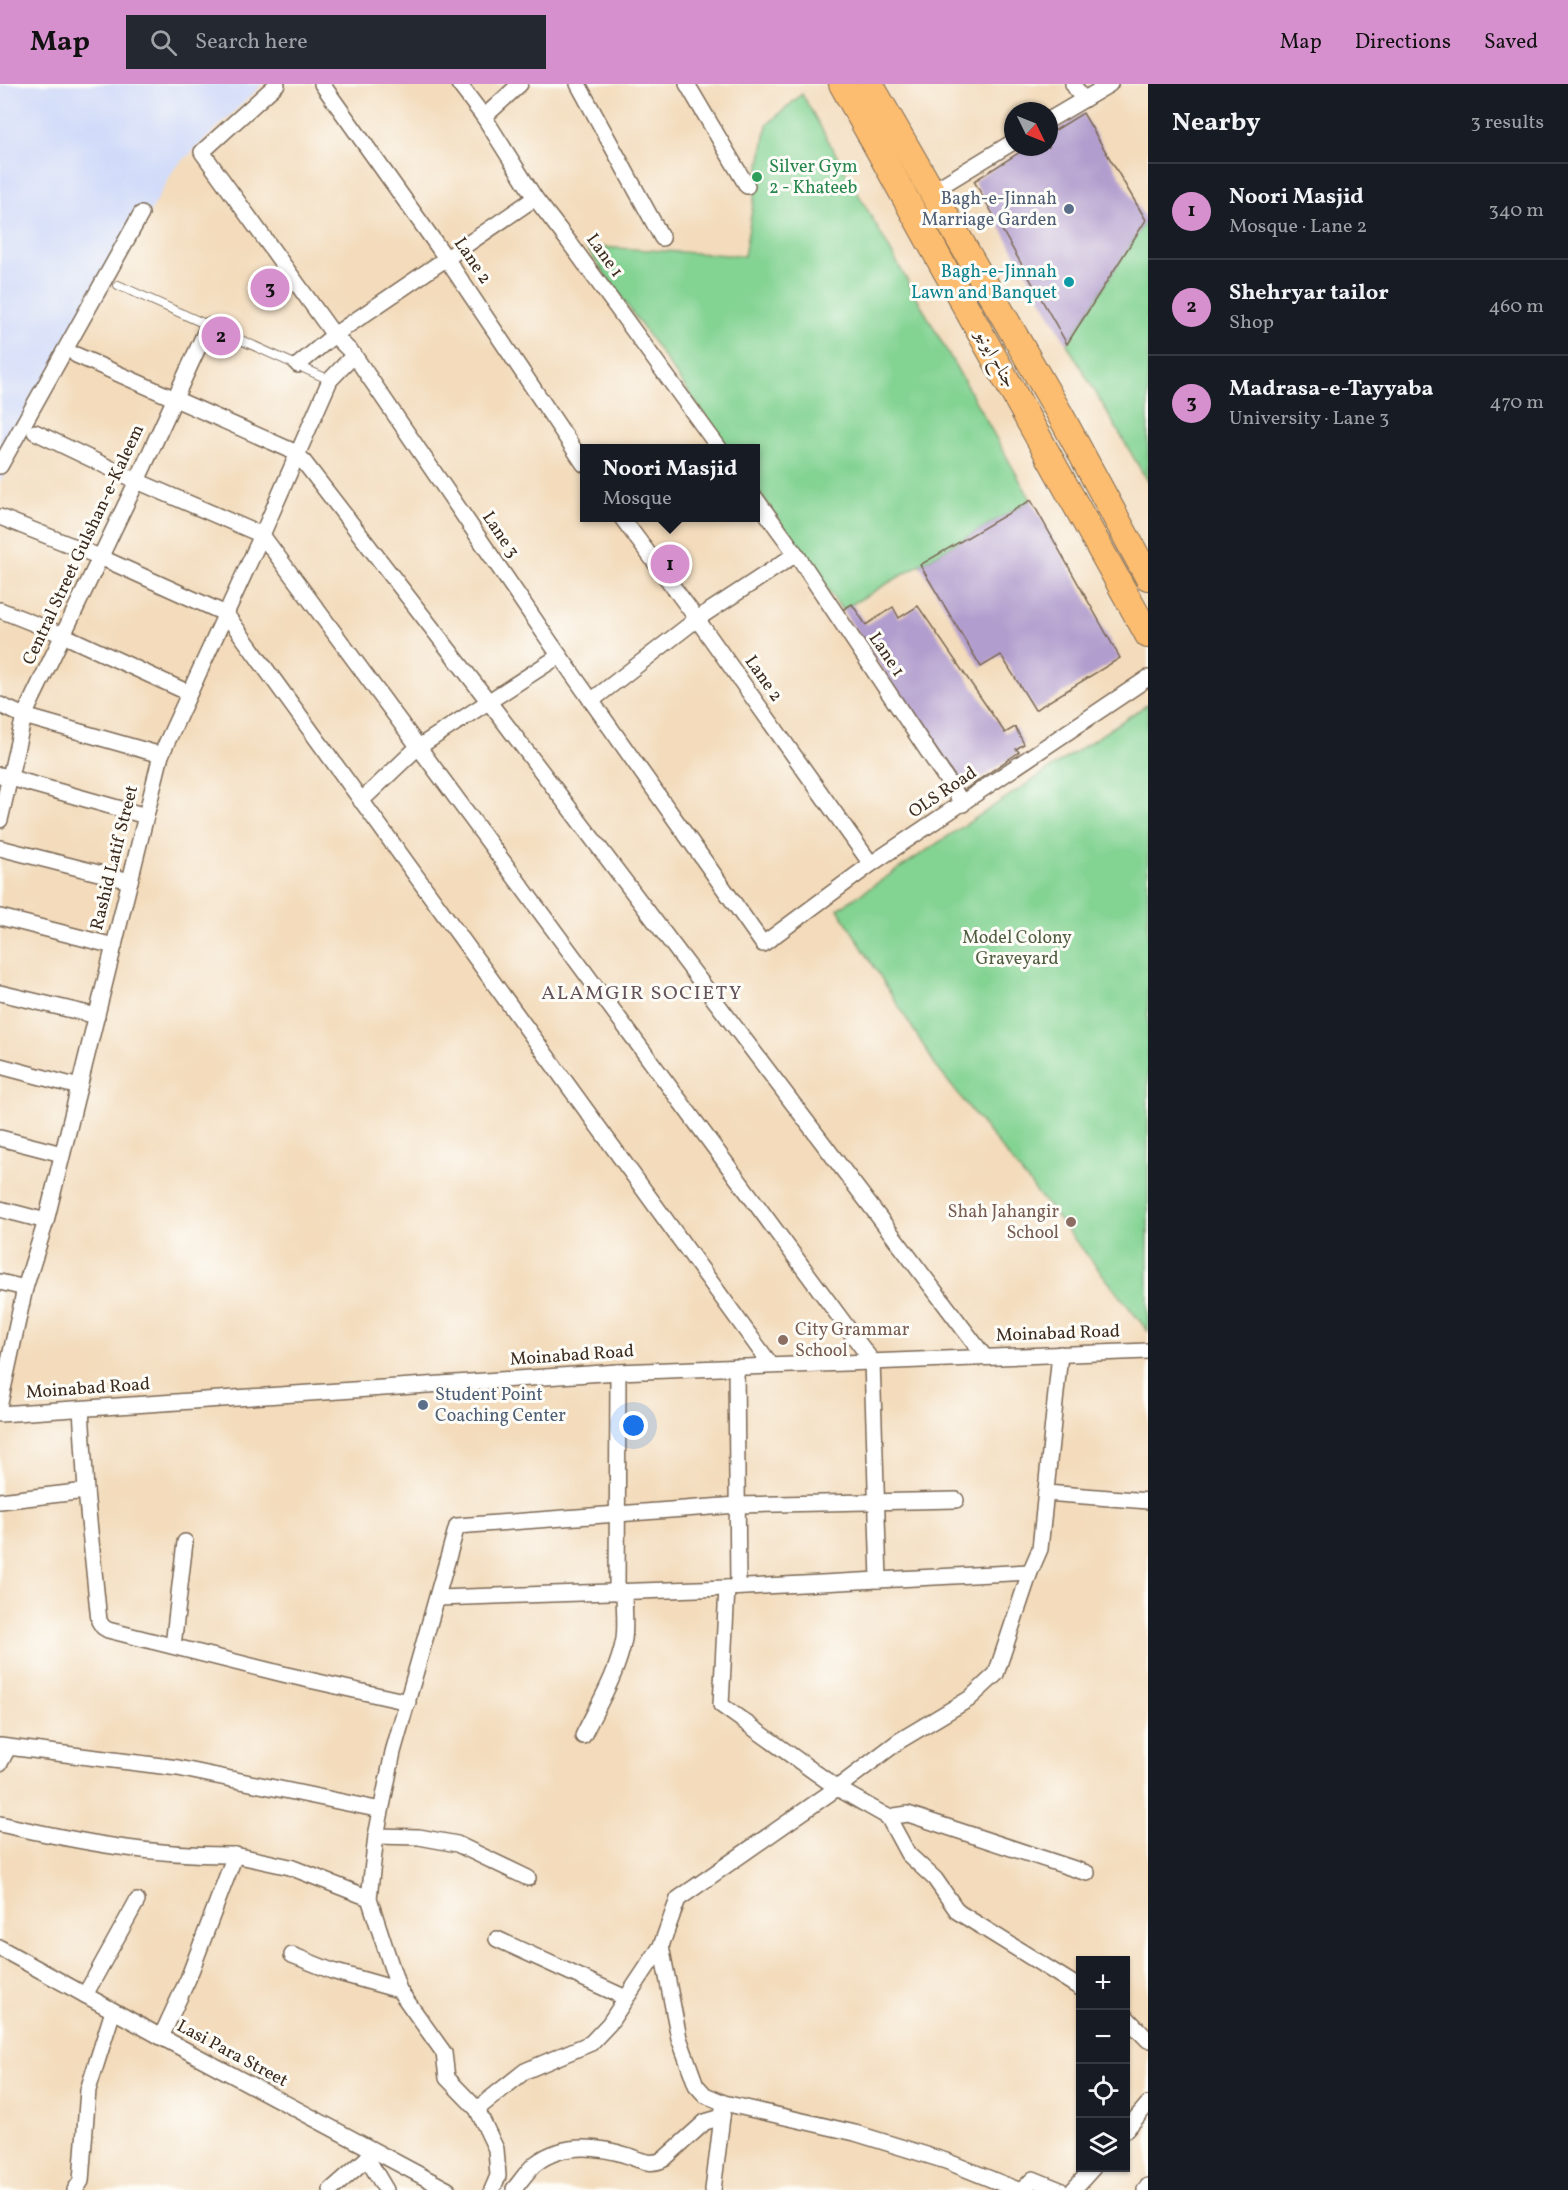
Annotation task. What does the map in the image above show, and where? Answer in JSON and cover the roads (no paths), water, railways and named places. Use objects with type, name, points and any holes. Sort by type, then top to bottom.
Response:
[{"type":"highway","name":"جناح ایونیو","points":[[842,84],[1148,635]]},
{"type":"highway","name":"جناح ایونیو","points":[[870,84],[1061,416],[1148,577]]},
{"type":"street","name":"Lane 3","points":[[277,84],[202,152],[334,335],[354,355],[559,656],[763,944]]},
{"type":"street","name":"Lane 2","points":[[322,84],[446,258],[580,457]]},
{"type":"street","name":"Lane 1","points":[[459,84],[484,117],[535,198],[570,242],[716,444]]},
{"type":"street","points":[[484,117],[520,84]]},
{"type":"street","points":[[578,84],[662,238]]},
{"type":"street","points":[[687,84],[747,186]]},
{"type":"street","points":[[1073,84],[1083,100]]},
{"type":"street","points":[[1058,115],[1110,84]]},
{"type":"street","points":[[931,192],[1004,147]]},
{"type":"street","points":[[298,365],[334,335],[535,198]]},
{"type":"street","points":[[0,466],[141,214]]},
{"type":"street","name":"Central Street Gulshan-e-Kaleem","points":[[0,820],[5,776],[24,716],[137,481],[208,326]]},
{"type":"street","points":[[76,355],[297,453],[489,702],[984,1356]]},
{"type":"street","name":"Rashid Latif Street","points":[[0,1403],[5,1354],[46,1221],[161,755],[262,536],[330,380],[354,355]]},
{"type":"street","points":[[35,432],[137,481],[262,536],[872,1361],[879,1580]]},
{"type":"street","name":"Lane 1","points":[[760,504],[796,554],[963,804]]},
{"type":"street","points":[[0,517],[100,557],[226,614],[771,1365]]},
{"type":"street","name":"Lane 2","points":[[625,522],[697,619],[871,864]]},
{"type":"street","points":[[591,701],[697,619],[796,554]]},
{"type":"street","points":[[0,610],[63,635],[189,693]]},
{"type":"street","points":[[361,801],[417,748],[559,656]]},
{"type":"street","name":"OLS Road","points":[[763,944],[871,864],[1148,678]]},
{"type":"street","points":[[0,705],[24,716],[161,755]]},
{"type":"street","points":[[5,776],[146,816]]},
{"type":"street","points":[[0,848],[130,881]]},
{"type":"street","points":[[0,917],[114,946]]},
{"type":"street","points":[[0,993],[97,1016]]},
{"type":"street","points":[[0,1066],[78,1087]]},
{"type":"street","points":[[0,1138],[62,1154]]},
{"type":"street","points":[[0,1209],[46,1221]]},
{"type":"street","points":[[0,1282],[25,1288]]},
{"type":"street","name":"Moinabad Road","points":[[0,1414],[618,1372],[1148,1351]]},
{"type":"street","points":[[477,2109],[525,2071],[591,2043],[609,2024],[661,1946],[678,1899],[837,1788],[898,1741],[969,1699],[996,1674],[1040,1549],[1060,1354]]},
{"type":"street","points":[[736,1367],[737,1505],[721,1705],[837,1788],[888,1817],[908,1854],[935,1879],[958,1912],[1076,1986]]},
{"type":"street","points":[[584,1736],[612,1677],[624,1637],[616,1514],[618,1372]]},
{"type":"street","points":[[81,1409],[86,1491],[99,1622],[103,1627],[408,1702]]},
{"type":"street","points":[[0,1502],[86,1491]]},
{"type":"street","points":[[1046,1493],[1148,1502]]},
{"type":"street","points":[[492,2190],[498,2176],[496,2149],[477,2109],[447,2078],[444,2053],[399,1990],[369,1898],[376,1836],[393,1752],[457,1526],[737,1505],[957,1500]]},
{"type":"street","points":[[173,1646],[185,1542]]},
{"type":"street","points":[[438,1598],[732,1588],[1030,1572]]},
{"type":"street","points":[[0,1763],[4,1747],[13,1747],[169,1766],[381,1810]]},
{"type":"street","points":[[888,1817],[908,1814],[1087,1873]]},
{"type":"street","points":[[0,1824],[132,1850],[195,1855],[235,1855],[290,1867],[369,1898]]},
{"type":"street","points":[[376,1836],[419,1838],[457,1844],[528,1878]]},
{"type":"street","points":[[161,2037],[188,1979],[235,1855]]},
{"type":"street","points":[[85,1995],[137,1901]]},
{"type":"street","points":[[497,1939],[626,1998]]},
{"type":"street","points":[[661,1946],[679,2038],[696,2085],[723,2110],[855,2133],[946,2161],[1020,2190],[1033,2179],[1060,2190]]},
{"type":"street","name":"Lasi Para Street","points":[[0,1948],[370,2155],[448,2190]]},
{"type":"street","points":[[292,1955],[332,1971],[399,1990]]},
{"type":"street","points":[[75,2190],[81,2181],[88,2090],[113,2011]]},
{"type":"street","points":[[1130,2022],[1148,2040]]},
{"type":"street","points":[[1130,2124],[1148,2104]]},
{"type":"street","points":[[514,2189],[535,2165],[550,2156],[574,2148],[590,2147],[618,2152],[650,2163],[657,2162],[664,2159],[705,2122],[723,2110]]},
{"type":"street","points":[[713,2190],[723,2110]]},
{"type":"street","points":[[331,2190],[370,2155],[386,2190]]},
{"type":"street","points":[[1073,2190],[1089,2172]]},
{"type":"street","points":[[1145,2190],[1148,2186]]},
{"type":"lane","points":[[118,285],[330,380]]},
{"type":"place","name":"Silver Gym 2 - Khateeb","points":[[757,177]]},
{"type":"place","name":"Bagh-e-Jinnah Marriage Garden","points":[[1069,209]]},
{"type":"place","name":"Bagh-e-Jinnah Lawn and Banquet","points":[[1069,282]]},
{"type":"place","name":"Madrasa-e-Tayyaba","points":[[270,288]]},
{"type":"place","name":"Shehryar tailor","points":[[221,336]]},
{"type":"place","name":"Noori Masjid","points":[[670,564]]},
{"type":"place","name":"Shah Jahangir School","points":[[1071,1222]]},
{"type":"place","name":"City Grammar School","points":[[783,1340]]},
{"type":"place","name":"Student Point Coaching Center","points":[[423,1405]]},
{"type":"district","name":"ALAMGIR SOCIETY","points":[[642,994]]},
{"type":"park label","name":"Model Colony Graveyard","points":[[1017,948]]}]
